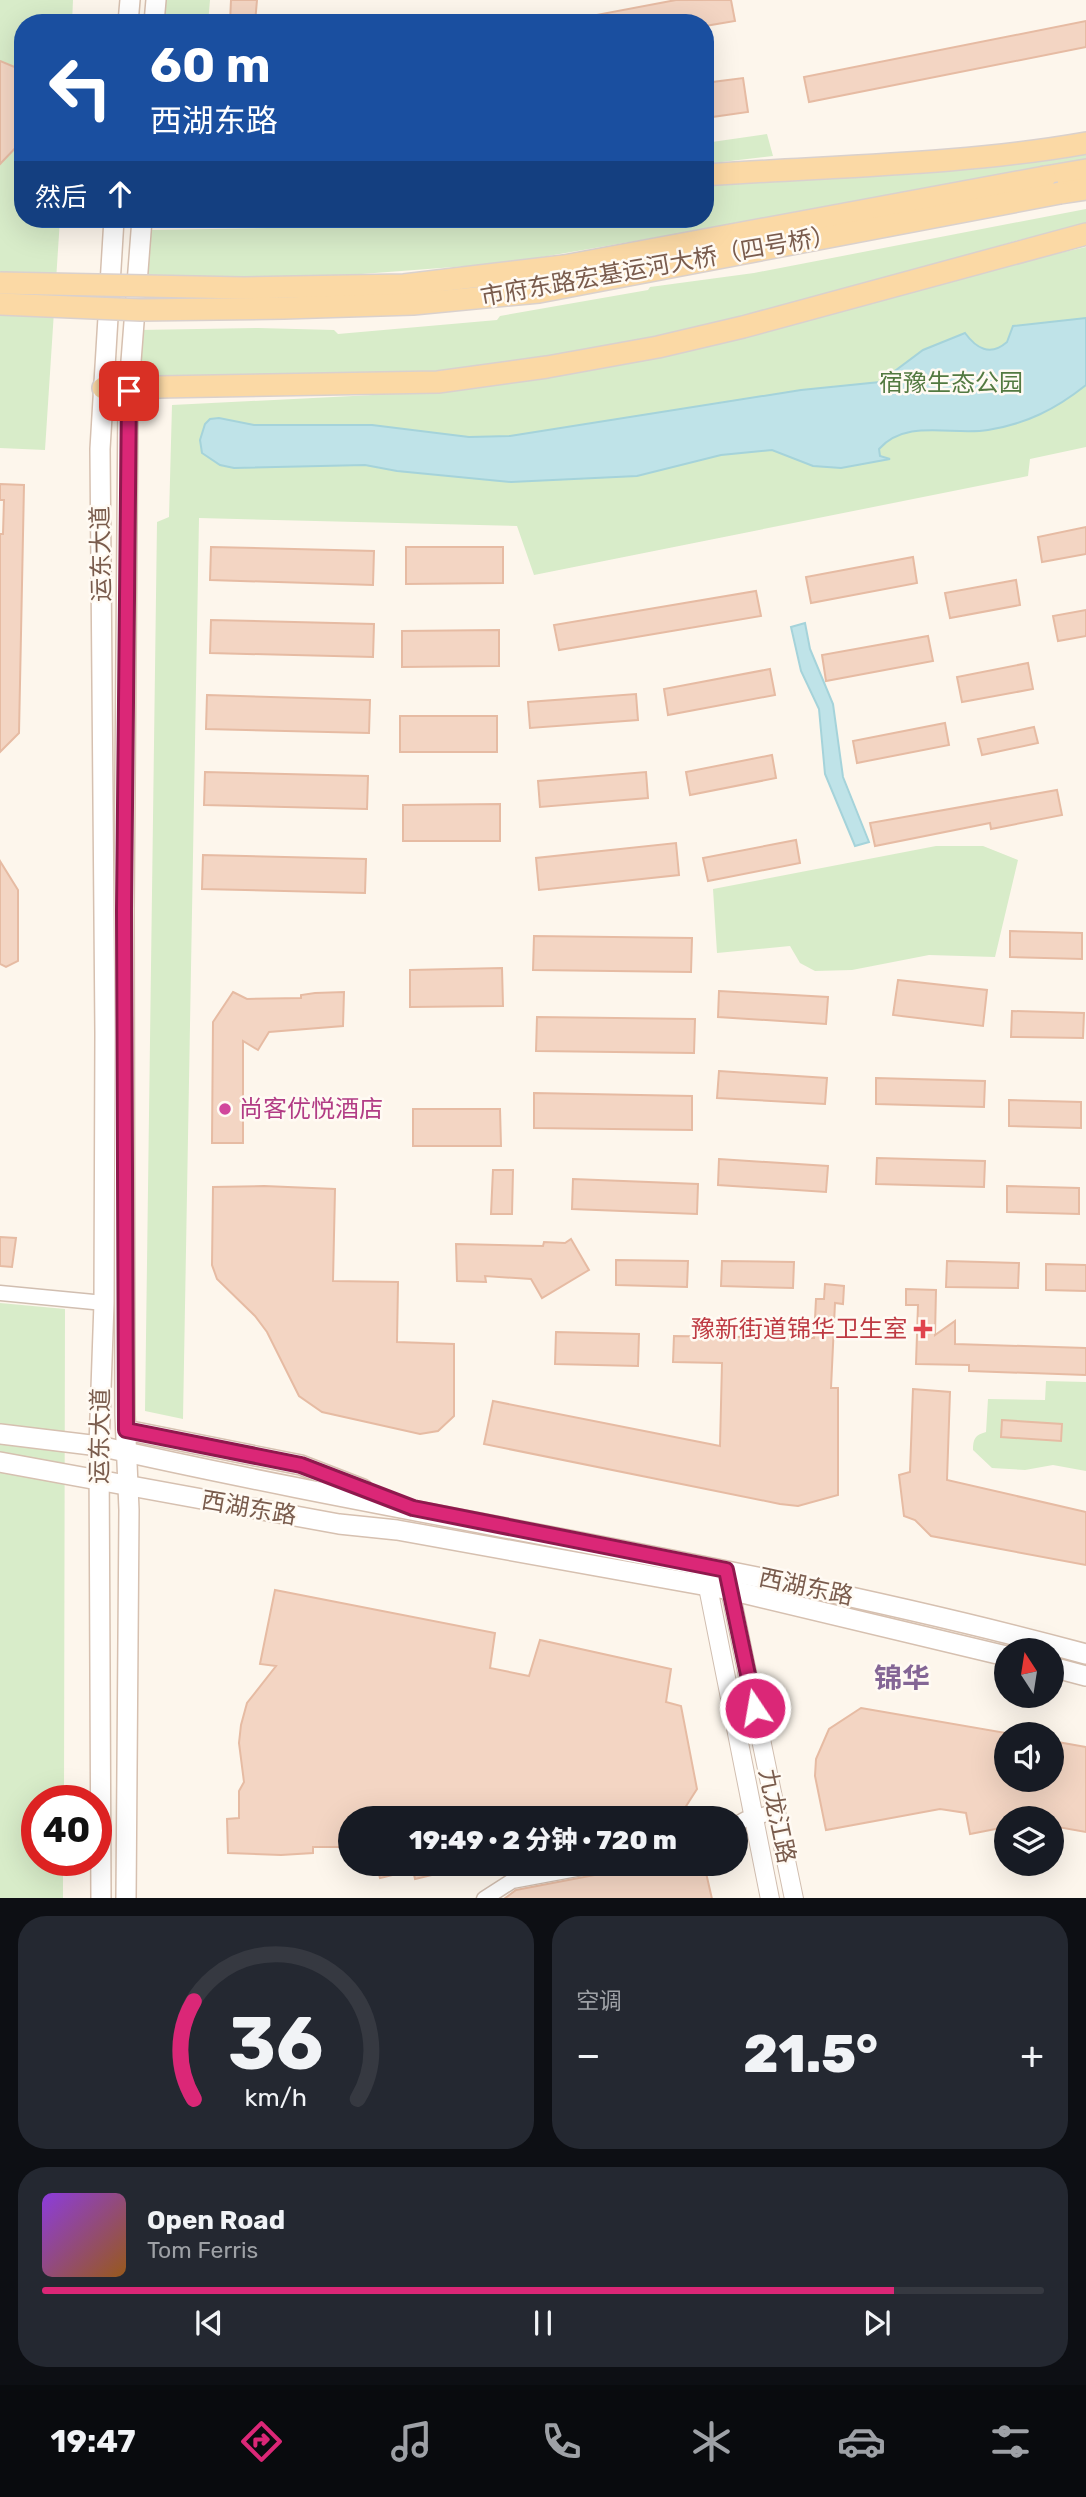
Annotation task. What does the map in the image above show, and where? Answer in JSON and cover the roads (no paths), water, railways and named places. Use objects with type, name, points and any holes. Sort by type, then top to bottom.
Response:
[{"type":"main road","points":[[714,174],[907,163],[1034,152],[1086,143]]},
{"type":"main road","name":"市府东路宏基运河大桥（四号桥）","points":[[0,283],[244,288],[404,285],[564,266],[1086,170]]},
{"type":"main road","name":"市府东路宏基运河大桥（四号桥）","points":[[0,304],[141,310],[284,308],[413,304],[539,292],[1086,188]]},
{"type":"main road","name":"运东大道","points":[[101,1898],[99,1446],[104,1303],[100,449],[113,228]]},
{"type":"main road","name":"运东大道","points":[[126,1898],[128,1486],[124,910],[130,389],[141,228]]},
{"type":"main road","points":[[103,388],[438,382],[547,367],[658,347],[743,327],[1086,234]]},
{"type":"main road","points":[[126,1430],[301,1465],[413,1508]]},
{"type":"main road","name":"西湖东路","points":[[0,1434],[99,1446],[726,1570],[856,1597],[1086,1654]]},
{"type":"main road","name":"西湖东路","points":[[0,1462],[730,1590],[994,1653]]},
{"type":"main road","points":[[1064,1670],[1086,1676]]},
{"type":"street","points":[[0,1293],[104,1303]]},
{"type":"street","name":"九龙江路","points":[[704,1566],[770,1898]]},
{"type":"street","name":"九龙江路","points":[[726,1570],[794,1898]]},
{"type":"street","points":[[748,1820],[776,1812]]},
{"type":"street","points":[[486,1898],[512,1881],[539,1876]]},
{"type":"water","points":[[1086,318],[1086,385],[1063,401],[1028,419],[988,430],[931,430],[903,434],[879,449],[880,456],[890,459],[841,468],[813,466],[772,450],[721,455],[637,476],[511,482],[397,471],[365,465],[234,468],[220,465],[202,453],[200,440],[205,424],[210,419],[219,418],[254,425],[372,425],[469,437],[510,436],[801,390],[880,382],[923,350],[965,333],[974,343],[989,350],[1001,347],[1007,342],[1013,326]]},
{"type":"water","points":[[805,623],[810,649],[833,704],[843,777],[869,842],[855,846],[825,774],[819,709],[801,671],[791,627]]},
{"type":"place","name":"尚客优悦酒店","points":[[225,1109]]},
{"type":"place","name":"豫新街道锦华卫生室","points":[[923,1329]]},
{"type":"district","name":"锦华","points":[[902,1678]]},
{"type":"park label","name":"宿豫生态公园","points":[[951,383]]}]
